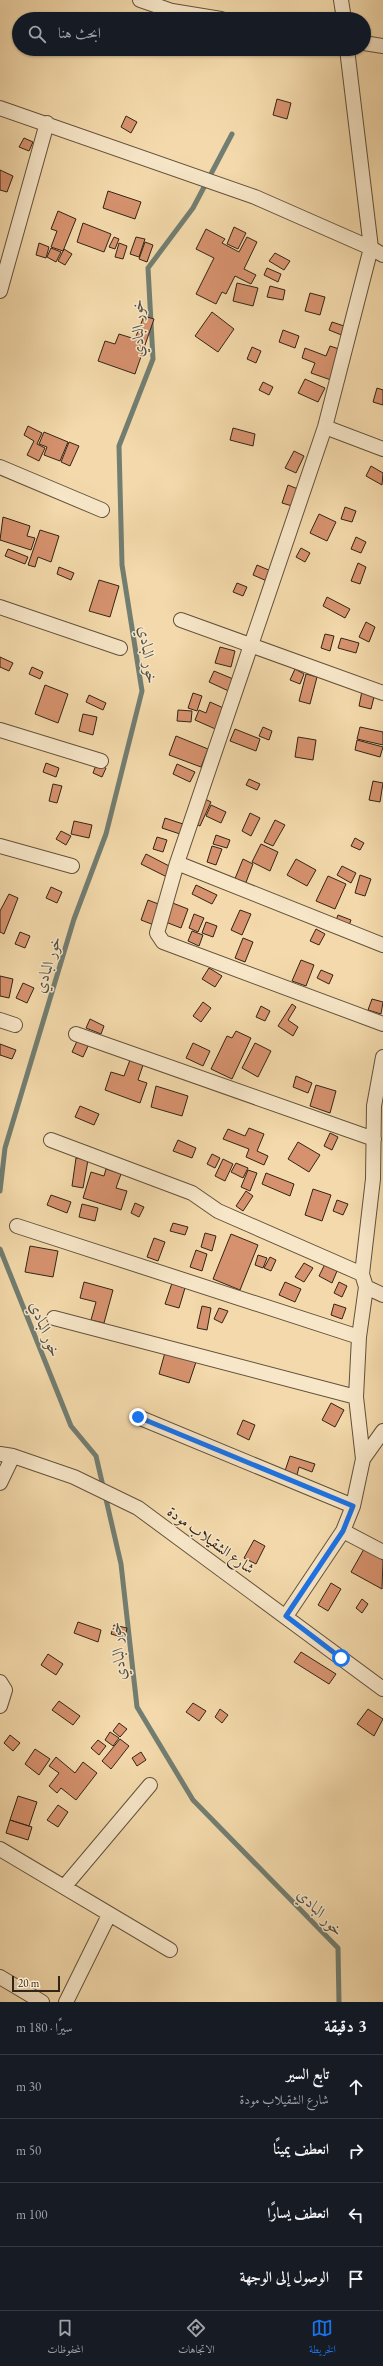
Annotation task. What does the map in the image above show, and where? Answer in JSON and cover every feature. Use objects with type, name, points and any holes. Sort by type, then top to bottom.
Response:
[{"type":"street","points":[[140,0],[174,6],[196,12]]},
{"type":"street","points":[[341,0],[343,12]]},
{"type":"street","points":[[371,43],[383,46]]},
{"type":"street","points":[[349,56],[377,251],[325,427],[177,863],[157,933],[163,942],[383,1024]]},
{"type":"street","points":[[0,108],[47,123],[255,197],[377,251]]},
{"type":"street","points":[[0,291],[47,123]]},
{"type":"street","points":[[325,427],[383,449]]},
{"type":"street","points":[[0,467],[102,510]]},
{"type":"street","points":[[0,607],[120,648]]},
{"type":"street","points":[[181,620],[383,694]]},
{"type":"street","points":[[0,730],[100,761]]},
{"type":"street","points":[[0,846],[72,866]]},
{"type":"street","points":[[177,863],[383,945]]},
{"type":"street","points":[[0,1020],[15,1025]]},
{"type":"street","points":[[76,1034],[374,1140]]},
{"type":"street","points":[[286,1616],[343,1531],[353,1506],[363,1459],[356,1397],[359,1337],[373,1179],[374,1106],[383,1057]]},
{"type":"street","points":[[51,1140],[192,1193],[218,1210],[364,1281],[383,1295]]},
{"type":"street","points":[[17,1226],[359,1337]]},
{"type":"street","points":[[54,1318],[356,1397]]},
{"type":"street","points":[[138,1417],[353,1506]]},
{"type":"street","points":[[363,1459],[383,1431]]},
{"type":"street","points":[[0,1483],[6,1455]]},
{"type":"street","name":"شارع الشقيلاب مودة","points":[[6,1455],[74,1477],[138,1508],[383,1689]]},
{"type":"street","points":[[343,1531],[383,1552]]},
{"type":"street","points":[[0,1682],[5,1690],[0,1706]]},
{"type":"street","points":[[64,1887],[150,1786]]},
{"type":"street","points":[[0,1849],[170,1950]]},
{"type":"street","points":[[66,2002],[109,1915]]},
{"type":"street","points":[[0,1977],[42,2002]]},
{"type":"building","points":[[277,99],[291,103],[287,119],[273,115]]},
{"type":"building","points":[[126,116],[137,122],[131,133],[121,127]]},
{"type":"building","points":[[24,138],[33,142],[29,151],[19,147]]},
{"type":"building","points":[[0,170],[13,176],[7,192],[0,190]]},
{"type":"building","points":[[108,191],[141,202],[135,219],[103,208]]},
{"type":"building","points":[[58,211],[76,219],[63,251],[51,247],[57,231],[51,229]]},
{"type":"building","points":[[83,223],[111,234],[104,252],[77,242]]},
{"type":"building","points":[[234,227],[246,233],[238,249],[227,244]]},
{"type":"building","points":[[206,229],[225,239],[222,243],[239,252],[247,237],[257,242],[244,269],[256,275],[251,284],[235,276],[226,294],[222,292],[216,304],[196,294],[214,258],[196,249]]},
{"type":"building","points":[[114,237],[119,239],[115,249],[109,247]]},
{"type":"building","points":[[136,237],[145,239],[139,257],[130,254]]},
{"type":"building","points":[[145,242],[153,245],[147,262],[139,259]]},
{"type":"building","points":[[39,243],[49,247],[46,258],[36,255]]},
{"type":"building","points":[[119,243],[127,246],[123,259],[115,257]]},
{"type":"building","points":[[51,248],[61,252],[56,262],[47,257]]},
{"type":"building","points":[[64,249],[72,254],[65,265],[58,261]]},
{"type":"building","points":[[275,253],[290,261],[284,270],[269,261]]},
{"type":"building","points":[[267,268],[281,274],[278,282],[264,275]]},
{"type":"building","points":[[237,283],[258,288],[253,306],[233,301]]},
{"type":"building","points":[[270,286],[285,290],[283,300],[267,297]]},
{"type":"building","points":[[310,293],[325,297],[320,315],[305,311]]},
{"type":"building","points":[[212,312],[234,329],[218,352],[195,336]]},
{"type":"building","points":[[144,316],[154,319],[135,374],[98,361],[105,341],[115,344],[119,334],[135,339]]},
{"type":"building","points":[[332,322],[347,327],[344,336],[329,330]]},
{"type":"building","points":[[283,330],[299,336],[295,348],[279,342]]},
{"type":"building","points":[[330,346],[342,350],[331,380],[311,373],[315,363],[302,358],[305,348],[326,356]]},
{"type":"building","points":[[252,347],[261,351],[256,363],[247,359]]},
{"type":"building","points":[[305,379],[325,388],[318,402],[298,393]]},
{"type":"building","points":[[263,382],[273,387],[269,395],[259,390]]},
{"type":"building","points":[[377,388],[383,390],[383,405],[373,402]]},
{"type":"building","points":[[28,426],[42,433],[37,444],[45,448],[39,461],[27,455],[34,441],[24,435]]},
{"type":"building","points":[[233,428],[255,434],[253,446],[230,440]]},
{"type":"building","points":[[44,432],[68,442],[60,461],[44,455],[47,447],[39,444]]},
{"type":"building","points":[[69,442],[79,446],[70,466],[61,462]]},
{"type":"building","points":[[294,451],[304,456],[296,473],[285,468]]},
{"type":"building","points":[[371,466],[383,473],[382,485],[366,476]]},
{"type":"building","points":[[288,485],[298,489],[292,506],[282,503]]},
{"type":"building","points":[[345,507],[356,511],[352,522],[341,519]]},
{"type":"building","points":[[319,514],[336,522],[327,541],[310,533]]},
{"type":"building","points":[[3,517],[30,526],[27,536],[35,538],[31,550],[0,540]]},
{"type":"building","points":[[40,530],[59,536],[51,562],[38,557],[35,567],[28,565]]},
{"type":"building","points":[[356,537],[366,542],[361,553],[351,549]]},
{"type":"building","points":[[301,548],[310,553],[305,562],[296,557]]},
{"type":"building","points":[[8,549],[28,557],[25,564],[5,556]]},
{"type":"building","points":[[358,563],[366,567],[360,584],[351,581]]},
{"type":"building","points":[[257,565],[271,571],[267,581],[253,575]]},
{"type":"building","points":[[59,567],[74,573],[71,580],[57,574]]},
{"type":"building","points":[[99,580],[119,586],[110,617],[89,611]]},
{"type":"building","points":[[237,583],[247,587],[243,596],[233,592]]},
{"type":"building","points":[[327,597],[350,609],[345,618],[323,606]]},
{"type":"building","points":[[366,622],[375,627],[369,642],[359,637]]},
{"type":"building","points":[[325,634],[334,636],[330,651],[321,648]]},
{"type":"building","points":[[341,638],[359,643],[356,653],[338,648]]},
{"type":"building","points":[[220,647],[235,651],[231,667],[215,663]]},
{"type":"building","points":[[0,657],[13,663],[9,671],[0,667]]},
{"type":"building","points":[[32,667],[43,672],[40,679],[29,674]]},
{"type":"building","points":[[295,669],[304,674],[300,684],[290,680]]},
{"type":"building","points":[[214,671],[238,681],[233,693],[209,682]]},
{"type":"building","points":[[306,674],[317,677],[310,704],[299,701]]},
{"type":"building","points":[[45,685],[68,694],[58,723],[35,714]]},
{"type":"building","points":[[362,691],[375,693],[371,709],[359,706]]},
{"type":"building","points":[[193,693],[202,696],[197,711],[188,708]]},
{"type":"building","points":[[89,695],[106,703],[103,710],[86,702]]},
{"type":"building","points":[[210,702],[228,710],[220,731],[195,720],[199,710],[206,713]]},
{"type":"building","points":[[178,710],[192,711],[191,722],[177,721]]},
{"type":"building","points":[[83,714],[97,717],[93,735],[79,731]]},
{"type":"building","points":[[263,727],[272,731],[269,740],[259,736]]},
{"type":"building","points":[[360,727],[383,732],[383,745],[357,739]]},
{"type":"building","points":[[235,729],[260,739],[256,751],[230,741]]},
{"type":"building","points":[[176,736],[208,749],[201,767],[169,755]]},
{"type":"building","points":[[298,737],[316,740],[313,760],[295,757]]},
{"type":"building","points":[[357,740],[383,747],[380,757],[355,750]]},
{"type":"building","points":[[46,763],[59,768],[56,777],[43,772]]},
{"type":"building","points":[[177,764],[195,772],[190,782],[173,774]]},
{"type":"building","points":[[96,765],[106,768],[102,777],[93,773]]},
{"type":"building","points":[[249,779],[260,784],[257,790],[246,785]]},
{"type":"building","points":[[373,781],[383,783],[380,802],[369,800]]},
{"type":"building","points":[[53,784],[62,786],[57,803],[49,801]]},
{"type":"building","points":[[203,798],[211,802],[200,826],[192,822]]},
{"type":"building","points":[[211,805],[226,812],[221,823],[206,816]]},
{"type":"building","points":[[250,813],[260,818],[251,836],[242,831]]},
{"type":"building","points":[[165,818],[183,824],[180,834],[162,828]]},
{"type":"building","points":[[275,820],[285,825],[273,846],[264,842]]},
{"type":"building","points":[[74,821],[92,825],[89,838],[71,834]]},
{"type":"building","points":[[61,831],[71,836],[66,845],[56,839]]},
{"type":"building","points":[[216,835],[230,840],[227,848],[213,844]]},
{"type":"building","points":[[157,837],[167,840],[163,852],[153,849]]},
{"type":"building","points":[[355,838],[364,843],[360,850],[351,846]]},
{"type":"building","points":[[261,844],[278,852],[270,871],[252,862]]},
{"type":"building","points":[[212,846],[222,849],[216,865],[207,862]]},
{"type":"building","points":[[146,854],[173,868],[169,878],[141,864]]},
{"type":"building","points":[[243,859],[253,864],[245,885],[234,881]]},
{"type":"building","points":[[296,859],[316,870],[307,886],[287,875]]},
{"type":"building","points":[[342,866],[356,873],[351,883],[337,875]]},
{"type":"building","points":[[360,875],[371,879],[365,896],[355,893]]},
{"type":"building","points":[[328,876],[346,884],[335,909],[316,901]]},
{"type":"building","points":[[196,885],[217,895],[212,904],[192,894]]},
{"type":"building","points":[[51,887],[62,892],[57,903],[46,898]]},
{"type":"building","points":[[9,894],[18,898],[4,934],[0,932],[0,911]]},
{"type":"building","points":[[148,900],[161,905],[154,925],[141,920]]},
{"type":"building","points":[[170,902],[188,909],[181,928],[163,921]]},
{"type":"building","points":[[240,910],[251,914],[242,935],[231,930]]},
{"type":"building","points":[[194,914],[204,918],[198,932],[189,928]]},
{"type":"building","points":[[338,915],[351,920],[348,928],[335,923]]},
{"type":"building","points":[[206,922],[217,926],[213,937],[202,933]]},
{"type":"building","points":[[316,929],[325,934],[319,945],[310,941]]},
{"type":"building","points":[[192,931],[203,935],[199,946],[188,941]]},
{"type":"building","points":[[20,932],[30,936],[25,948],[15,944]]},
{"type":"building","points":[[243,938],[253,942],[245,962],[235,958]]},
{"type":"building","points":[[301,960],[314,965],[306,986],[292,981]]},
{"type":"building","points":[[209,968],[222,976],[215,987],[202,979]]},
{"type":"building","points":[[321,970],[333,975],[329,984],[317,978]]},
{"type":"building","points":[[0,976],[13,979],[9,998],[0,996]]},
{"type":"building","points":[[23,983],[34,988],[27,1003],[16,998]]},
{"type":"building","points":[[372,999],[383,1002],[381,1014],[368,1010]]},
{"type":"building","points":[[203,1002],[211,1008],[201,1022],[193,1016]]},
{"type":"building","points":[[292,1004],[296,1007],[288,1020],[298,1027],[293,1036],[278,1026]]},
{"type":"building","points":[[261,1006],[270,1011],[265,1021],[256,1017]]},
{"type":"building","points":[[90,1019],[104,1026],[101,1034],[86,1028]]},
{"type":"building","points":[[236,1031],[251,1038],[232,1079],[211,1069],[227,1036],[232,1038]]},
{"type":"building","points":[[78,1039],[89,1044],[83,1057],[72,1052]]},
{"type":"building","points":[[193,1043],[210,1051],[203,1066],[186,1058]]},
{"type":"building","points":[[255,1043],[271,1051],[258,1077],[242,1068]]},
{"type":"building","points":[[0,1044],[16,1050],[12,1059],[0,1055]]},
{"type":"building","points":[[130,1060],[143,1065],[138,1080],[147,1083],[140,1103],[105,1090],[111,1072],[124,1076]]},
{"type":"building","points":[[296,1076],[312,1083],[308,1093],[293,1087]]},
{"type":"building","points":[[316,1085],[336,1091],[330,1113],[310,1106]]},
{"type":"building","points":[[156,1086],[188,1096],[182,1116],[151,1107]]},
{"type":"building","points":[[80,1106],[99,1114],[94,1125],[75,1117]]},
{"type":"building","points":[[249,1128],[264,1134],[257,1151],[268,1156],[264,1165],[246,1157],[249,1149],[223,1139],[228,1129],[245,1136]]},
{"type":"building","points":[[330,1133],[338,1137],[332,1150],[324,1146]]},
{"type":"building","points":[[178,1140],[196,1148],[192,1158],[173,1151]]},
{"type":"building","points":[[298,1142],[320,1155],[309,1172],[288,1159]]},
{"type":"building","points":[[212,1154],[220,1158],[215,1168],[207,1164]]},
{"type":"building","points":[[76,1158],[88,1160],[83,1188],[72,1186]]},
{"type":"building","points":[[223,1159],[233,1164],[225,1181],[215,1176]]},
{"type":"building","points":[[236,1163],[248,1168],[243,1178],[231,1172]]},
{"type":"building","points":[[106,1169],[121,1174],[116,1188],[127,1191],[121,1210],[83,1198],[91,1172],[104,1176]]},
{"type":"building","points":[[248,1170],[257,1173],[250,1191],[241,1187]]},
{"type":"building","points":[[266,1173],[294,1184],[290,1196],[262,1184]]},
{"type":"building","points":[[313,1189],[331,1195],[322,1221],[305,1215]]},
{"type":"building","points":[[246,1191],[253,1196],[243,1211],[236,1206]]},
{"type":"building","points":[[51,1195],[71,1202],[67,1213],[47,1205]]},
{"type":"building","points":[[337,1200],[348,1204],[343,1215],[333,1211]]},
{"type":"building","points":[[135,1203],[144,1207],[139,1217],[131,1213]]},
{"type":"building","points":[[82,1204],[98,1208],[95,1221],[79,1217]]},
{"type":"building","points":[[173,1223],[188,1227],[185,1235],[170,1231]]},
{"type":"building","points":[[205,1233],[216,1236],[212,1251],[201,1247]]},
{"type":"building","points":[[231,1234],[258,1245],[240,1290],[213,1279]]},
{"type":"building","points":[[154,1238],[165,1242],[158,1261],[147,1257]]},
{"type":"building","points":[[30,1246],[58,1251],[53,1277],[25,1272]]},
{"type":"building","points":[[196,1250],[207,1254],[202,1271],[190,1267]]},
{"type":"building","points":[[258,1255],[267,1258],[263,1268],[255,1265]]},
{"type":"building","points":[[270,1257],[276,1260],[271,1271],[264,1268]]},
{"type":"building","points":[[304,1263],[313,1268],[304,1282],[295,1277]]},
{"type":"building","points":[[325,1264],[337,1271],[332,1283],[319,1276]]},
{"type":"building","points":[[84,1282],[113,1290],[104,1323],[91,1320],[96,1302],[80,1298]]},
{"type":"building","points":[[285,1282],[301,1289],[295,1302],[279,1295]]},
{"type":"building","points":[[339,1282],[347,1286],[342,1297],[334,1293]]},
{"type":"building","points":[[172,1283],[185,1288],[179,1308],[165,1304]]},
{"type":"building","points":[[334,1304],[346,1308],[342,1319],[331,1315]]},
{"type":"building","points":[[202,1306],[211,1308],[207,1330],[197,1328]]},
{"type":"building","points":[[219,1308],[228,1311],[222,1323],[214,1319]]},
{"type":"building","points":[[166,1349],[197,1359],[189,1383],[159,1374]]},
{"type":"building","points":[[331,1403],[344,1410],[335,1427],[322,1420]]},
{"type":"building","points":[[243,1420],[255,1425],[249,1440],[237,1434]]},
{"type":"building","points":[[290,1456],[315,1464],[312,1472],[299,1467],[297,1475],[285,1471]]},
{"type":"building","points":[[254,1540],[265,1546],[256,1564],[244,1558]]},
{"type":"building","points":[[364,1549],[383,1560],[382,1589],[351,1572]]},
{"type":"building","points":[[331,1583],[341,1589],[328,1611],[318,1605]]},
{"type":"building","points":[[362,1599],[368,1604],[362,1613],[356,1608]]},
{"type":"building","points":[[78,1622],[101,1630],[98,1642],[74,1633]]},
{"type":"building","points":[[114,1625],[127,1628],[125,1638],[111,1634]]},
{"type":"building","points":[[301,1652],[336,1674],[329,1684],[294,1662]]},
{"type":"building","points":[[48,1654],[63,1664],[56,1675],[41,1665]]},
{"type":"building","points":[[59,1701],[80,1716],[73,1725],[52,1710]]},
{"type":"building","points":[[193,1703],[206,1711],[199,1721],[186,1712]]},
{"type":"building","points":[[220,1709],[228,1715],[222,1723],[215,1717]]},
{"type":"building","points":[[368,1709],[383,1719],[374,1736],[357,1724]]},
{"type":"building","points":[[119,1723],[127,1729],[120,1737],[113,1731]]},
{"type":"building","points":[[110,1732],[119,1738],[113,1746],[105,1740]]},
{"type":"building","points":[[10,1735],[20,1743],[13,1751],[4,1743]]},
{"type":"building","points":[[120,1739],[129,1746],[111,1769],[102,1761]]},
{"type":"building","points":[[98,1740],[106,1746],[99,1755],[91,1748]]},
{"type":"building","points":[[35,1749],[50,1759],[39,1775],[25,1764]]},
{"type":"building","points":[[141,1752],[146,1760],[137,1766],[132,1758]]},
{"type":"building","points":[[56,1757],[75,1773],[83,1762],[97,1773],[76,1800],[61,1788],[57,1793],[49,1786],[59,1773],[49,1766]]},
{"type":"building","points":[[18,1796],[37,1802],[29,1826],[10,1820]]},
{"type":"building","points":[[58,1805],[68,1812],[58,1827],[47,1820]]},
{"type":"building","points":[[10,1820],[32,1827],[28,1840],[6,1833]]},
{"type":"waterway","name":"خور البادي","points":[[0,1191],[5,1148],[74,919],[106,834],[142,691],[122,565],[119,446],[153,359],[148,268],[193,208],[232,134]]},
{"type":"waterway","name":"خور البادي","points":[[0,1249],[71,1426],[96,1456],[121,1564],[137,1707],[193,1800],[338,1948],[339,2002]]},
{"type":"route","points":[[138,1417],[353,1506],[343,1531],[286,1616],[341,1658]]}]
